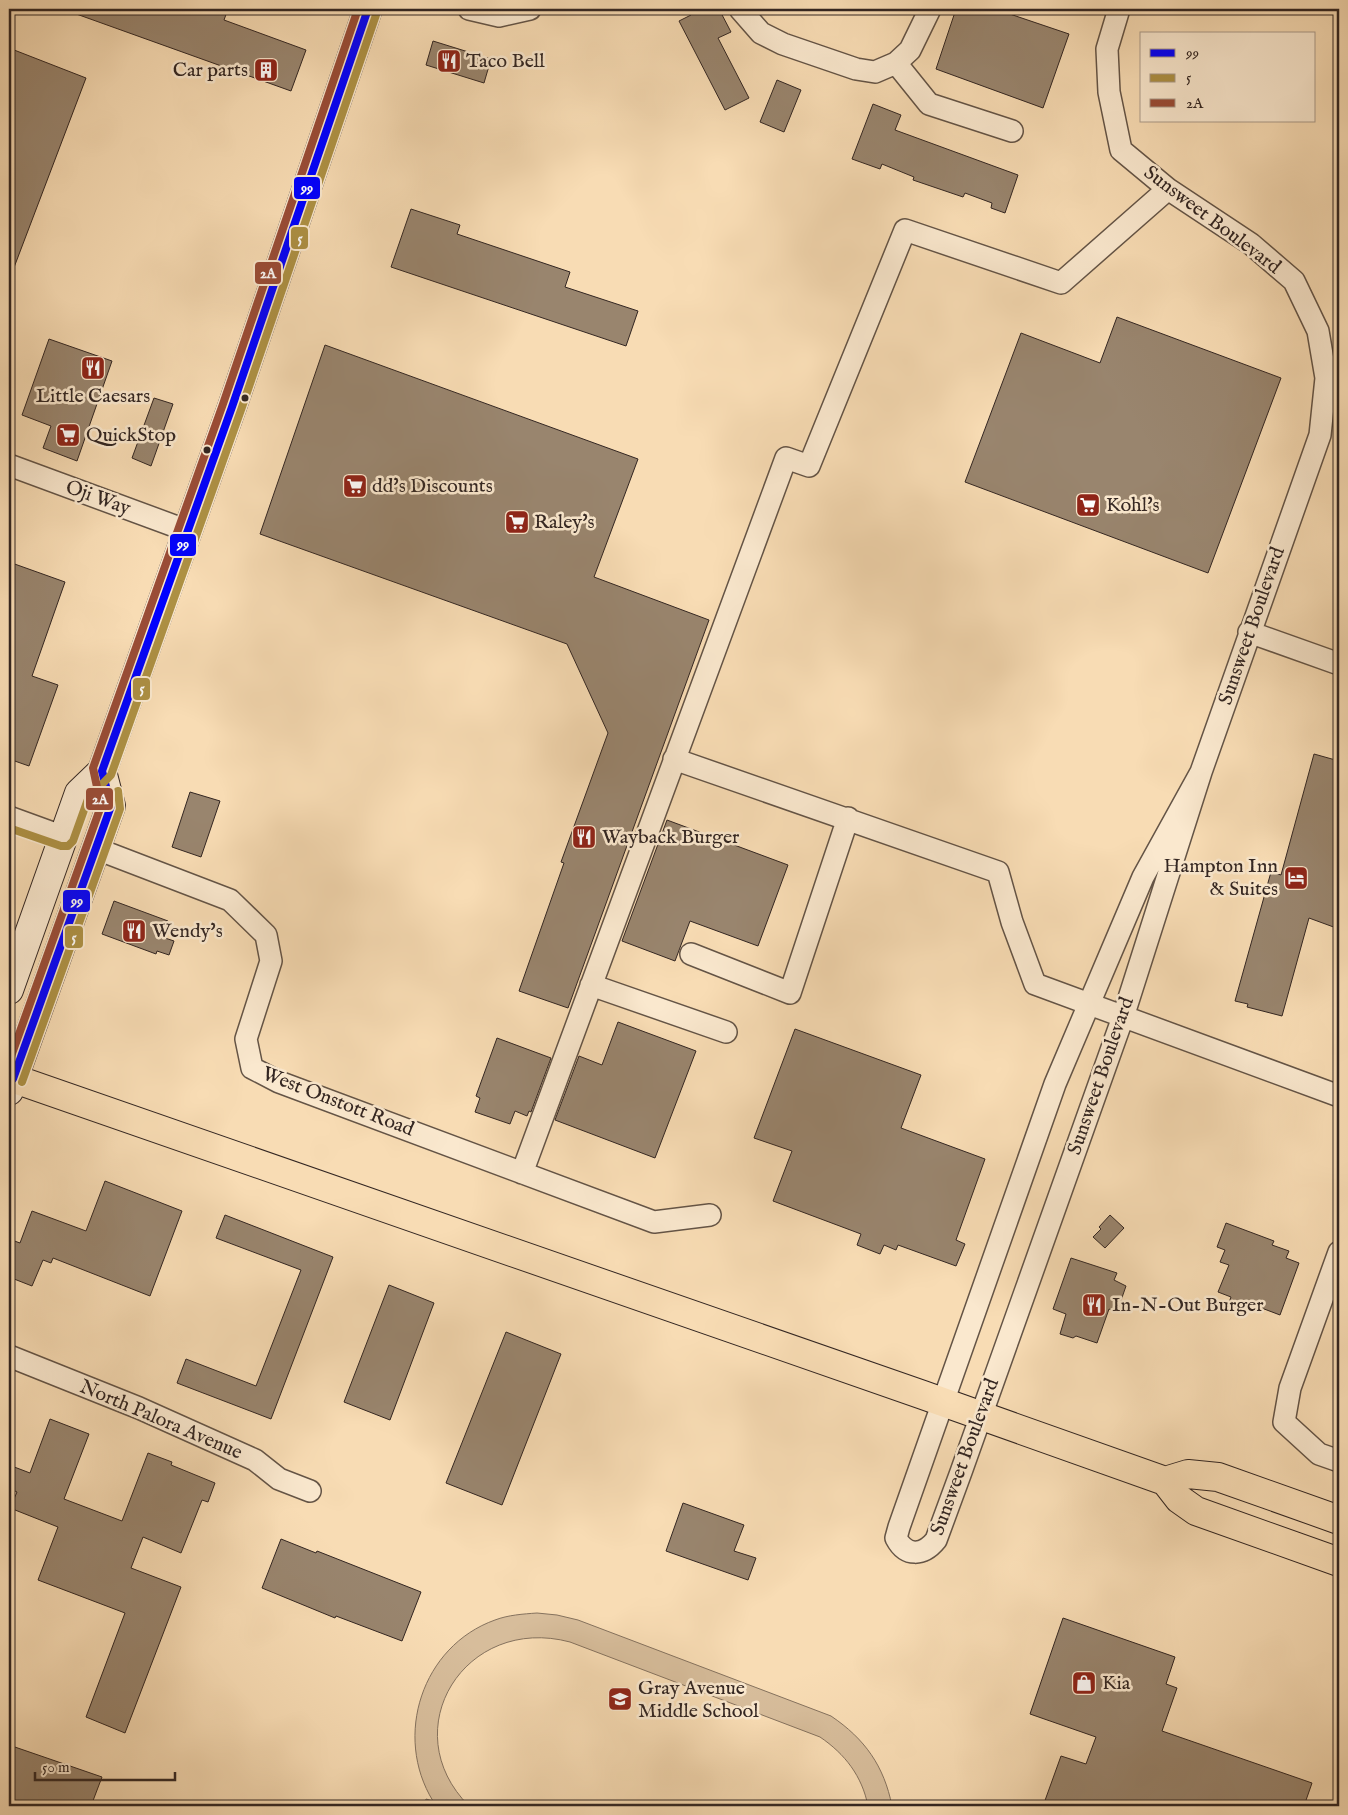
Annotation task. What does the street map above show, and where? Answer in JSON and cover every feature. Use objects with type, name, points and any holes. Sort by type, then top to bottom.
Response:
[{"type":"highway","points":[[10,1082],[944,1402],[1165,1481],[1179,1499],[1196,1511],[1339,1562]]},
{"type":"highway","points":[[1165,1481],[1188,1474],[1218,1476],[1339,1520]]},
{"type":"main road","points":[[9,990],[79,793],[98,775],[188,531],[368,9]]},
{"type":"main road","points":[[10,1082],[97,849],[111,806],[98,775]]},
{"type":"main road","points":[[64,838],[74,854],[66,894],[64,937]]},
{"type":"street","points":[[469,9],[500,16],[530,9]]},
{"type":"street","points":[[740,9],[761,33],[783,44],[856,69],[876,72],[896,64],[910,50],[930,9]]},
{"type":"street","name":"Sunsweet Boulevard","points":[[1119,9],[1107,49],[1109,92],[1121,150],[1168,189],[1251,244],[1294,281],[1318,331],[1326,378],[1320,435],[1201,772],[1123,1017],[936,1540],[929,1548],[920,1552],[910,1552],[901,1546],[896,1538],[1055,1084],[1143,877],[1201,772]]},
{"type":"street","points":[[896,64],[929,104],[1012,131]]},
{"type":"street","points":[[522,1173],[786,458],[809,466],[905,230],[1061,283],[1168,189]]},
{"type":"street","name":"Oji Way","points":[[9,465],[188,531]]},
{"type":"street","points":[[1249,632],[1339,664]]},
{"type":"street","points":[[674,759],[848,818],[998,872],[1012,922],[1035,984],[1339,1096]]},
{"type":"street","points":[[9,816],[64,838]]},
{"type":"street","points":[[691,954],[790,993],[848,818]]},
{"type":"street","name":"West Onstott Road","points":[[97,849],[230,900],[266,935],[271,961],[246,1039],[252,1068],[279,1082],[654,1222],[710,1215]]},
{"type":"street","points":[[591,985],[726,1032]]},
{"type":"street","points":[[1339,1252],[1290,1388],[1284,1422],[1319,1454],[1339,1461]]},
{"type":"street","name":"North Palora Avenue","points":[[9,1356],[139,1408],[255,1460],[279,1479],[310,1491]]},
{"type":"shaded area","points":[[537,1613],[578,1620],[831,1716],[854,1734],[871,1755],[884,1778],[892,1806],[868,1806],[857,1775],[845,1758],[820,1737],[570,1642],[532,1638],[499,1645],[472,1662],[452,1685],[440,1713],[438,1744],[447,1776],[469,1806],[424,1806],[426,1799],[433,1801],[421,1776],[416,1749],[416,1722],[422,1696],[433,1672],[449,1650],[470,1633],[500,1618]]},
{"type":"building","name":"Car parts","points":[[68,9],[228,9],[224,20],[306,50],[291,91],[68,11]]},
{"type":"building","points":[[688,9],[719,9],[731,32],[718,38],[749,98],[725,110],[679,21],[691,15]]},
{"type":"building","points":[[956,9],[995,9],[1069,34],[1043,108],[936,69]]},
{"type":"building","points":[[433,41],[491,59],[484,83],[426,65]]},
{"type":"building","points":[[9,48],[86,78],[10,278],[9,278]]},
{"type":"building","points":[[777,80],[801,90],[784,132],[760,122]]},
{"type":"building","points":[[873,104],[901,115],[895,130],[1018,175],[1005,213],[991,208],[992,203],[965,193],[963,197],[913,180],[914,177],[882,164],[880,169],[852,159]]},
{"type":"building","points":[[411,209],[460,225],[457,234],[570,272],[565,287],[638,311],[626,346],[391,267]]},
{"type":"building","points":[[1117,317],[1281,378],[1208,573],[965,482],[1021,333],[1100,363]]},
{"type":"building","points":[[49,339],[112,361],[77,461],[43,448],[51,426],[22,415]]},
{"type":"building","points":[[325,345],[638,459],[594,577],[709,620],[568,1008],[519,991],[564,863],[561,862],[608,733],[567,644],[260,534]]},
{"type":"building","points":[[154,398],[173,404],[151,466],[132,458]]},
{"type":"building","points":[[9,562],[65,582],[32,676],[58,685],[29,766],[9,759]]},
{"type":"building","points":[[1314,754],[1339,761],[1339,858],[1334,878],[1339,880],[1339,929],[1309,918],[1282,1016],[1247,1007],[1248,1004],[1235,1001],[1271,872],[1281,875]]},
{"type":"building","points":[[190,792],[220,801],[201,857],[172,847]]},
{"type":"building","points":[[667,820],[788,865],[758,946],[690,921],[675,961],[622,941]]},
{"type":"building","points":[[114,901],[168,921],[162,937],[174,941],[169,955],[157,951],[156,954],[102,934]]},
{"type":"building","points":[[618,1022],[696,1051],[655,1158],[555,1120],[579,1056],[602,1065]]},
{"type":"building","points":[[795,1029],[921,1075],[901,1128],[985,1159],[956,1240],[965,1244],[956,1266],[898,1245],[896,1250],[884,1245],[880,1254],[857,1245],[861,1234],[773,1201],[792,1151],[754,1138]]},
{"type":"building","points":[[497,1038],[551,1058],[531,1112],[529,1111],[527,1116],[515,1111],[510,1124],[475,1112],[480,1098],[476,1096]]},
{"type":"building","points":[[105,1181],[182,1211],[150,1296],[53,1258],[51,1263],[43,1260],[32,1286],[9,1277],[13,1260],[9,1258],[9,1239],[20,1243],[32,1211],[86,1231]]},
{"type":"building","points":[[225,1215],[333,1257],[271,1419],[177,1383],[186,1359],[256,1386],[301,1270],[216,1238]]},
{"type":"building","points":[[1110,1215],[1124,1228],[1105,1248],[1093,1237]]},
{"type":"building","points":[[1226,1223],[1274,1241],[1272,1245],[1289,1251],[1286,1258],[1299,1263],[1280,1315],[1251,1304],[1245,1315],[1227,1308],[1231,1297],[1218,1292],[1229,1265],[1220,1262],[1225,1250],[1217,1247]]},
{"type":"building","name":"In-N-Out Burger","points":[[1071,1258],[1117,1273],[1114,1280],[1126,1286],[1117,1312],[1109,1309],[1097,1343],[1076,1336],[1073,1338],[1060,1334],[1066,1314],[1053,1309]]},
{"type":"building","points":[[389,1285],[434,1303],[390,1420],[344,1402]]},
{"type":"building","points":[[506,1332],[561,1354],[502,1505],[446,1483]]},
{"type":"building","points":[[50,1419],[89,1434],[64,1499],[122,1521],[148,1453],[172,1462],[171,1465],[215,1483],[208,1502],[202,1500],[181,1553],[143,1537],[131,1568],[181,1587],[125,1733],[86,1717],[125,1613],[38,1580],[58,1527],[10,1508],[17,1492],[9,1488],[9,1465],[30,1473]]},
{"type":"building","points":[[683,1503],[744,1525],[734,1551],[756,1558],[748,1580],[666,1551]]},
{"type":"building","points":[[281,1539],[316,1553],[317,1551],[421,1592],[402,1641],[336,1616],[335,1618],[262,1588]]},
{"type":"building","points":[[1063,1618],[1175,1657],[1166,1684],[1177,1688],[1162,1731],[1312,1783],[1304,1806],[1043,1806],[1061,1756],[1086,1764],[1096,1737],[1030,1714]]},
{"type":"building","points":[[9,1745],[102,1777],[91,1806],[9,1806]]},
{"type":"transit line","name":"2A","points":[[9,1062],[101,806],[93,768],[223,404],[358,9]]},
{"type":"transit line","name":"99","points":[[13,1079],[111,806],[102,771],[232,407],[368,9]]},
{"type":"transit line","name":"5","points":[[9,828],[61,846],[68,846],[73,841],[88,799],[111,775],[241,410],[377,12]]},
{"type":"transit line","name":"5","points":[[22,1082],[120,809],[118,791]]},
{"type":"place","name":"Taco Bell","points":[[449,61]]},
{"type":"place","name":"Car parts","points":[[266,70]]},
{"type":"place","name":"Little Caesars","points":[[93,368]]},
{"type":"place","name":"QuickStop","points":[[68,435]]},
{"type":"place","name":"dd's Discounts","points":[[355,486]]},
{"type":"place","name":"Kohl's","points":[[1088,505]]},
{"type":"place","name":"Raley's","points":[[517,522]]},
{"type":"place","name":"Wayback Burger","points":[[584,837]]},
{"type":"place","name":"Hampton Inn & Suites","points":[[1296,878]]},
{"type":"place","name":"Wendy's","points":[[134,931]]},
{"type":"place","name":"In-N-Out Burger","points":[[1094,1305]]},
{"type":"place","name":"Kia","points":[[1084,1683]]},
{"type":"place","name":"Gray Avenue Middle School","points":[[620,1699]]}]
